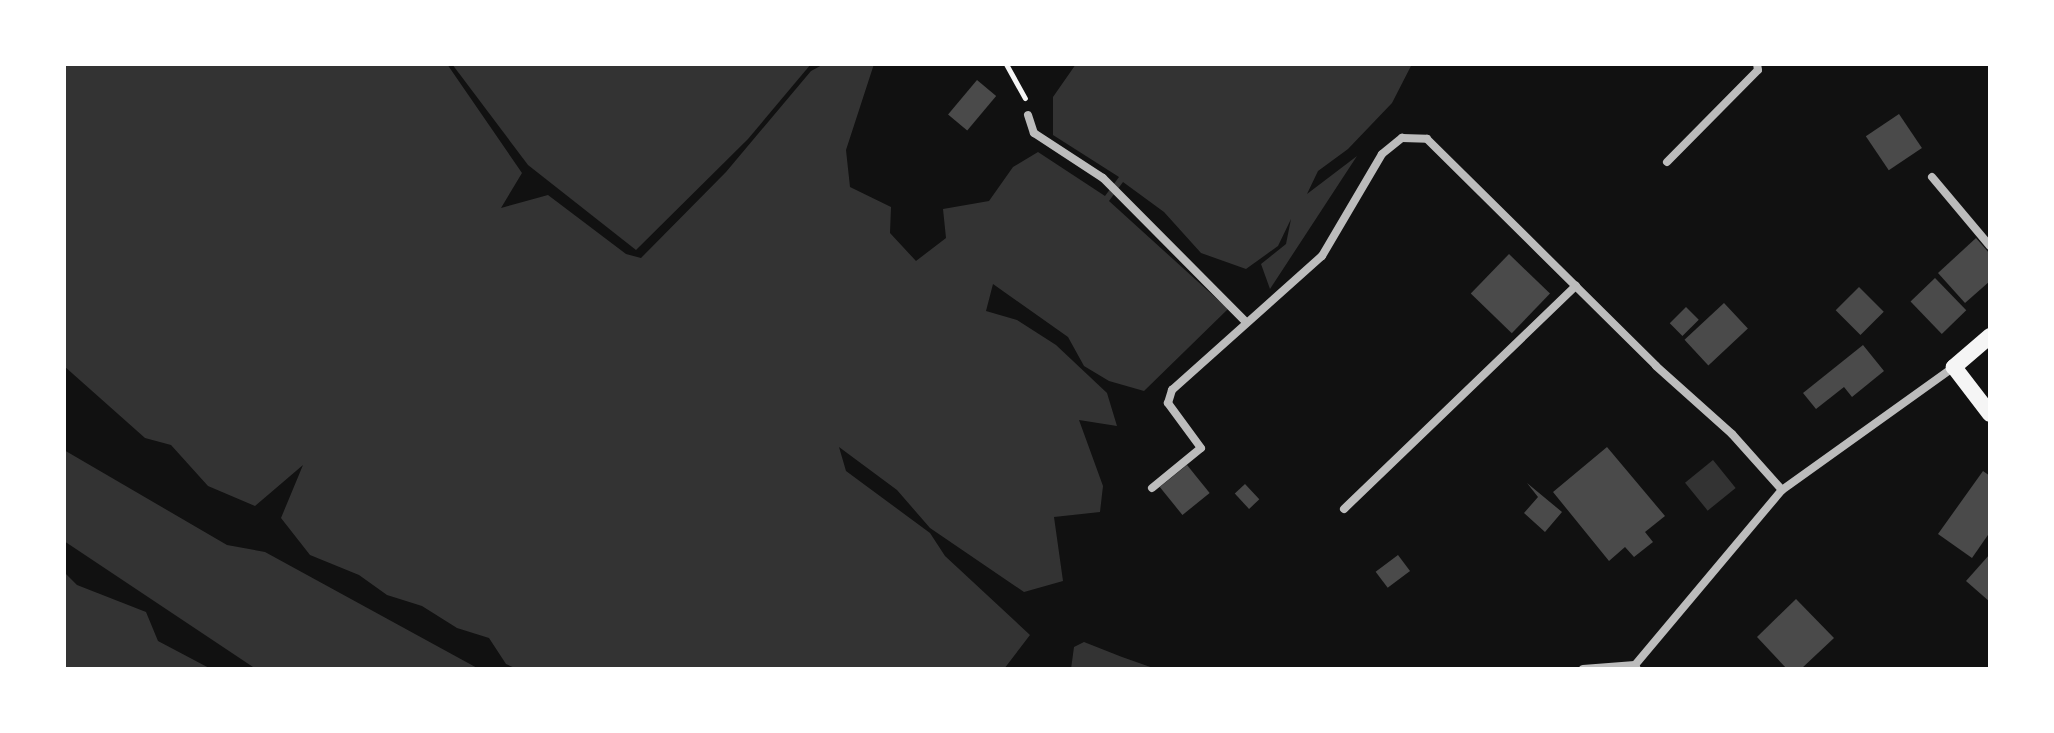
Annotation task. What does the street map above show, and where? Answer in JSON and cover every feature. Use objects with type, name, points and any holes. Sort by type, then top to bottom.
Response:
[{"type":"main road","points":[[1990,336],[1954,367],[1990,414]]},
{"type":"street","points":[[1667,162],[1758,70],[1757,64]]},
{"type":"street","points":[[1028,115],[1034,133],[1114,189],[1245,321]]},
{"type":"street","points":[[1152,488],[1201,448],[1168,403],[1172,390],[1245,321],[1282,295],[1322,256],[1382,154],[1402,138],[1427,139],[1732,434],[1782,490]]},
{"type":"street","points":[[1932,177],[1990,246]]},
{"type":"street","points":[[1344,509],[1576,286]]},
{"type":"street","points":[[1583,669],[1636,667],[1782,490],[1954,367]]},
{"type":"path","points":[[1006,64],[1015,72],[1028,115]]},
{"type":"shaded area","points":[[64,64],[447,64],[522,173],[501,208],[548,195],[626,254],[641,258],[726,172],[811,71],[824,64],[874,64],[846,150],[850,187],[891,207],[890,233],[916,261],[946,238],[943,209],[989,201],[1013,167],[1038,152],[1105,196],[1119,177],[1053,135],[1053,97],[1076,64],[1412,64],[1392,103],[1348,149],[1318,171],[1307,194],[1357,156],[1270,289],[1261,264],[1286,244],[1291,219],[1278,246],[1246,269],[1201,253],[1164,212],[1123,182],[1109,201],[1228,309],[1144,391],[1109,381],[1084,366],[1068,337],[993,284],[986,311],[1017,320],[1056,345],[1107,393],[1117,426],[1079,420],[1103,486],[1100,512],[1054,517],[1063,581],[1024,592],[930,528],[897,490],[839,447],[846,471],[930,533],[945,556],[1030,635],[1004,669],[517,669],[506,664],[489,638],[457,628],[422,606],[387,595],[359,575],[310,555],[281,518],[303,465],[255,506],[208,486],[171,445],[145,438],[64,366]]},
{"type":"shaded area","points":[[452,64],[811,64],[748,139],[636,250],[528,165]]},
{"type":"shaded area","points":[[64,450],[227,545],[265,552],[479,669],[256,669],[64,541]]},
{"type":"shaded area","points":[[1713,460],[1736,488],[1708,511],[1685,483]]},
{"type":"shaded area","points":[[64,572],[77,585],[146,612],[158,641],[211,669],[64,669]]},
{"type":"shaded area","points":[[1084,642],[1156,669],[1071,669],[1074,647]]},
{"type":"building","points":[[977,80],[996,96],[967,131],[948,114]]},
{"type":"building","points":[[1899,114],[1922,148],[1889,170],[1866,136]]},
{"type":"building","points":[[1976,238],[1990,254],[1990,281],[1965,303],[1938,273]]},
{"type":"building","points":[[1509,254],[1550,294],[1512,333],[1471,294]]},
{"type":"building","points":[[1935,278],[1966,310],[1942,334],[1911,302]]},
{"type":"building","points":[[1859,287],[1884,312],[1860,335],[1836,310]]},
{"type":"building","points":[[1724,303],[1748,329],[1708,365],[1685,340]]},
{"type":"building","points":[[1686,307],[1699,320],[1682,336],[1670,323]]},
{"type":"building","points":[[1863,345],[1884,371],[1852,397],[1844,387],[1816,409],[1803,393]]},
{"type":"building","points":[[1607,447],[1665,516],[1645,532],[1653,542],[1634,557],[1625,547],[1609,561],[1553,492]]},
{"type":"building","points":[[1187,465],[1210,493],[1182,515],[1160,487]]},
{"type":"building","points":[[1983,471],[1990,476],[1990,532],[1972,558],[1938,534]]},
{"type":"building","points":[[1527,483],[1562,512],[1545,532],[1524,513],[1538,497]]},
{"type":"building","points":[[1245,484],[1259,499],[1249,509],[1235,494]]},
{"type":"building","points":[[1990,554],[1990,602],[1966,581]]},
{"type":"building","points":[[1398,555],[1410,571],[1388,588],[1376,572]]},
{"type":"building","points":[[1796,599],[1834,638],[1801,669],[1787,669],[1757,637]]}]
